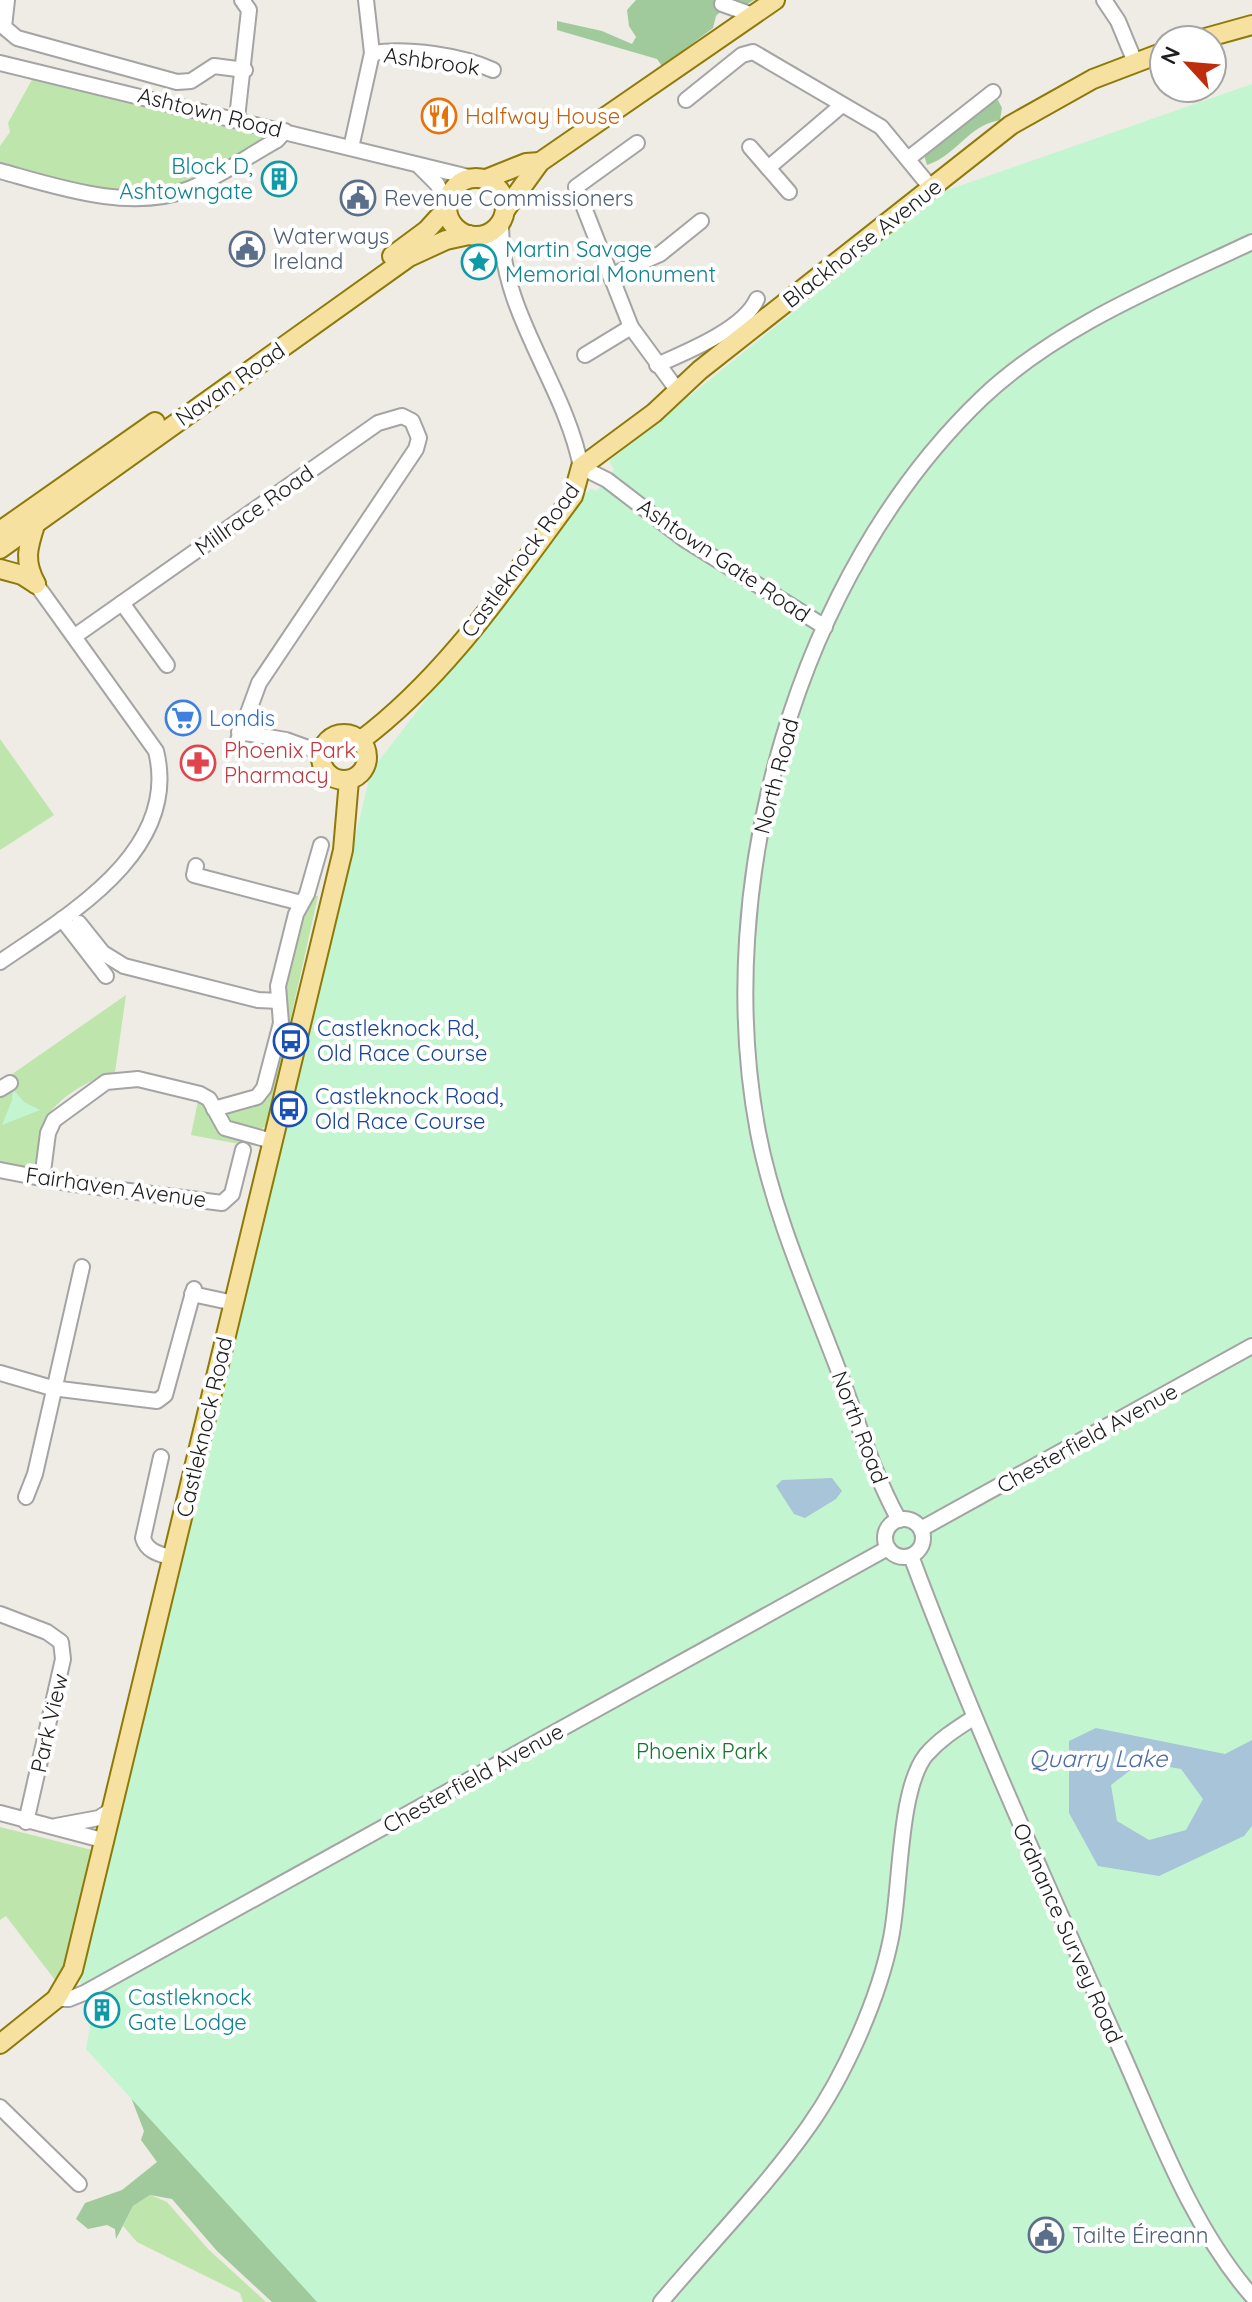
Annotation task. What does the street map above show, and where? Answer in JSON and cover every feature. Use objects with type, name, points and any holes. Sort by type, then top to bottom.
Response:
[{"type":"main road","points":[[540,162],[526,163],[458,184],[447,206],[453,225],[476,236],[503,216],[540,162],[775,0]]},
{"type":"main road","points":[[1228,32],[1252,25]]},
{"type":"main road","name":"Blackhorse Avenue","points":[[581,467],[596,459],[1011,125],[1049,101],[1148,58]]},
{"type":"main road","points":[[480,179],[499,189],[503,216]]},
{"type":"main road","name":"Navan Road","points":[[0,531],[348,288],[427,230],[447,206]]},
{"type":"main road","name":"Navan Road","points":[[0,549],[409,257],[446,240],[476,236]]},
{"type":"main road","name":"Castleknock Road","points":[[360,741],[401,710],[432,678],[573,496],[581,467]]},
{"type":"main road","points":[[36,522],[26,560],[36,584]]},
{"type":"main road","points":[[0,569],[22,575],[36,584]]},
{"type":"main road","points":[[341,735],[360,741],[367,760],[361,773],[349,780],[328,774],[322,753],[328,741],[341,735]]},
{"type":"main road","name":"Castleknock Road","points":[[0,2044],[56,1999],[73,1970],[343,850],[349,780]]},
{"type":"street","points":[[7,0],[4,27],[17,38],[177,82],[191,81],[214,66],[245,70]]},
{"type":"street","points":[[237,118],[245,70],[249,10],[242,0]]},
{"type":"street","name":"Ashbrook","points":[[351,148],[372,53],[366,0]]},
{"type":"street","points":[[1104,0],[1118,21],[1135,62]]},
{"type":"street","points":[[720,2],[753,15]]},
{"type":"street","points":[[720,2],[731,30]]},
{"type":"street","points":[[686,100],[742,55],[753,52],[881,127],[932,189]]},
{"type":"street","name":"Ashbrook","points":[[372,53],[414,54],[468,62],[493,70]]},
{"type":"street","name":"Ashtown Road","points":[[0,63],[237,118],[420,167],[480,179]]},
{"type":"street","points":[[909,158],[993,92]]},
{"type":"street","points":[[768,168],[842,105]]},
{"type":"street","points":[[0,171],[103,196],[150,198],[189,189],[277,140],[285,131]]},
{"type":"street","points":[[637,143],[576,187],[631,327],[678,391]]},
{"type":"street","points":[[750,147],[789,192]]},
{"type":"street","points":[[420,167],[437,184],[447,206]]},
{"type":"street","name":"Castleknock Road","points":[[503,216],[502,256],[514,301],[575,437],[581,467]]},
{"type":"street","points":[[610,276],[660,254],[701,221]]},
{"type":"street","points":[[476,236],[502,256]]},
{"type":"street","name":"North Road","points":[[899,1520],[888,1500],[769,1175],[750,1080],[746,1018],[757,846],[780,745],[825,627],[902,492],[981,399],[1014,371],[1078,328],[1252,242]]},
{"type":"street","points":[[657,365],[705,343],[750,311],[757,299]]},
{"type":"street","points":[[585,355],[631,327]]},
{"type":"street","name":"Millrace Road","points":[[75,636],[380,421],[402,416],[412,421],[419,438],[416,449],[259,683],[238,737],[265,735],[322,753]]},
{"type":"street","name":"Ashtown Gate Road","points":[[581,467],[607,480],[750,582],[825,627]]},
{"type":"street","points":[[0,962],[62,919],[136,851],[154,813],[159,773],[156,751],[36,584]]},
{"type":"street","points":[[122,603],[167,665]]},
{"type":"street","points":[[214,1109],[261,1093],[281,1023],[278,986],[321,845]]},
{"type":"street","points":[[196,866],[194,875],[301,903]]},
{"type":"street","points":[[62,919],[116,974],[264,1002],[279,1001]]},
{"type":"street","points":[[79,923],[116,974]]},
{"type":"street","points":[[42,1179],[48,1133],[54,1120],[106,1082],[138,1079],[200,1094],[225,1128],[272,1141]]},
{"type":"street","name":"Fairhaven Avenue","points":[[0,1170],[42,1179],[222,1203],[232,1194],[243,1150]]},
{"type":"street","points":[[26,1497],[41,1449],[52,1388],[82,1267]]},
{"type":"street","points":[[0,1373],[52,1388],[162,1399],[193,1292],[234,1303]]},
{"type":"street","name":"Chesterfield Avenue","points":[[921,1529],[1252,1346]]},
{"type":"street","points":[[161,1457],[143,1538],[146,1546],[154,1552],[173,1558]]},
{"type":"street","points":[[899,1520],[909,1520],[921,1529],[922,1546],[911,1556],[897,1556],[888,1548],[886,1531],[899,1520]]},
{"type":"street","name":"Chesterfield Avenue","points":[[56,1999],[69,1999],[90,1990],[888,1548]]},
{"type":"street","name":"Ordnance Survey Road","points":[[911,1556],[973,1718],[1191,2200],[1224,2260],[1252,2296]]},
{"type":"street","name":"Park View","points":[[0,1614],[47,1632],[61,1642],[63,1659],[26,1822]]},
{"type":"street","points":[[661,2302],[809,2127],[834,2086],[857,2035],[891,1939],[912,1782],[924,1758],[942,1739],[973,1718]]},
{"type":"street","points":[[47,1827],[99,1818],[113,1809]]},
{"type":"street","points":[[0,1813],[106,1841]]},
{"type":"street","points":[[0,2107],[79,2184]]},
{"type":"green space","points":[[636,0],[754,0],[743,7],[731,1],[716,16],[713,28],[662,66],[657,59],[557,30],[557,21],[602,31],[632,44],[636,37],[629,26],[627,10]]},
{"type":"green space","points":[[34,76],[279,132],[209,174],[173,187],[124,191],[75,185],[0,166],[0,146],[10,132],[8,123]]},
{"type":"green space","name":"Phoenix Park","points":[[1252,84],[1252,2302],[317,2302],[86,2049],[93,2010],[80,1982],[371,771],[582,497],[590,489],[597,491],[614,470],[609,461],[942,192],[1195,104],[1228,104],[1228,92]]},
{"type":"green space","points":[[998,100],[1002,108],[1000,120],[979,128],[946,155],[927,165],[923,152],[985,105]]},
{"type":"green space","points":[[0,739],[54,815],[0,850]]},
{"type":"green space","points":[[314,896],[318,896],[267,1125],[261,1129],[235,1124],[227,1116],[229,1110],[260,1105],[268,1098],[287,1020],[283,992],[304,910]]},
{"type":"green space","points":[[126,995],[115,1072],[72,1092],[53,1109],[42,1128],[35,1172],[0,1165],[0,1094],[8,1077]]},
{"type":"green space","points":[[13,1089],[24,1102],[40,1110],[2,1125],[12,1100]]},
{"type":"green space","points":[[198,1101],[217,1125],[241,1140],[239,1144],[191,1135]]},
{"type":"green space","points":[[0,1827],[92,1850],[94,1857],[65,1970],[55,1980],[6,1916],[0,1920]]},
{"type":"green space","points":[[125,2082],[362,2302],[272,2302],[217,2251],[172,2199],[150,2195],[133,2206],[116,2239],[115,2229],[107,2225],[88,2229],[76,2219],[85,2203],[122,2190],[157,2162],[141,2140],[144,2131]]},
{"type":"green space","points":[[150,2195],[167,2202],[208,2249],[266,2302],[243,2302],[240,2293],[137,2242],[123,2226],[133,2206]]},
{"type":"water","points":[[832,1478],[842,1491],[836,1499],[805,1518],[794,1514],[776,1486],[782,1480]]},
{"type":"water","name":"Quarry Lake","points":[[1096,1728],[1225,1754],[1252,1740],[1252,1826],[1244,1836],[1159,1876],[1098,1866],[1069,1813],[1069,1741]],"holes":[[[1141,1762],[1181,1769],[1203,1799],[1186,1830],[1149,1840],[1117,1821],[1111,1785]]]},
{"type":"place","name":"Halfway House","points":[[439,116]]},
{"type":"place","name":"Block D, Ashtowngate","points":[[279,179]]},
{"type":"place","name":"Revenue Commissioners","points":[[358,198]]},
{"type":"place","name":"Waterways Ireland","points":[[247,249]]},
{"type":"place","name":"Martin Savage Memorial Monument","points":[[479,262]]},
{"type":"place","name":"Londis","points":[[183,718]]},
{"type":"place","name":"Phoenix Park Pharmacy","points":[[198,763]]},
{"type":"place","name":"Castleknock Rd, Old Race Course","points":[[291,1041]]},
{"type":"place","name":"Castleknock Road, Old Race Course","points":[[289,1109]]},
{"type":"place","name":"Castleknock Gate Lodge","points":[[102,2010]]},
{"type":"place","name":"Tailte Éireann","points":[[1046,2235]]}]
